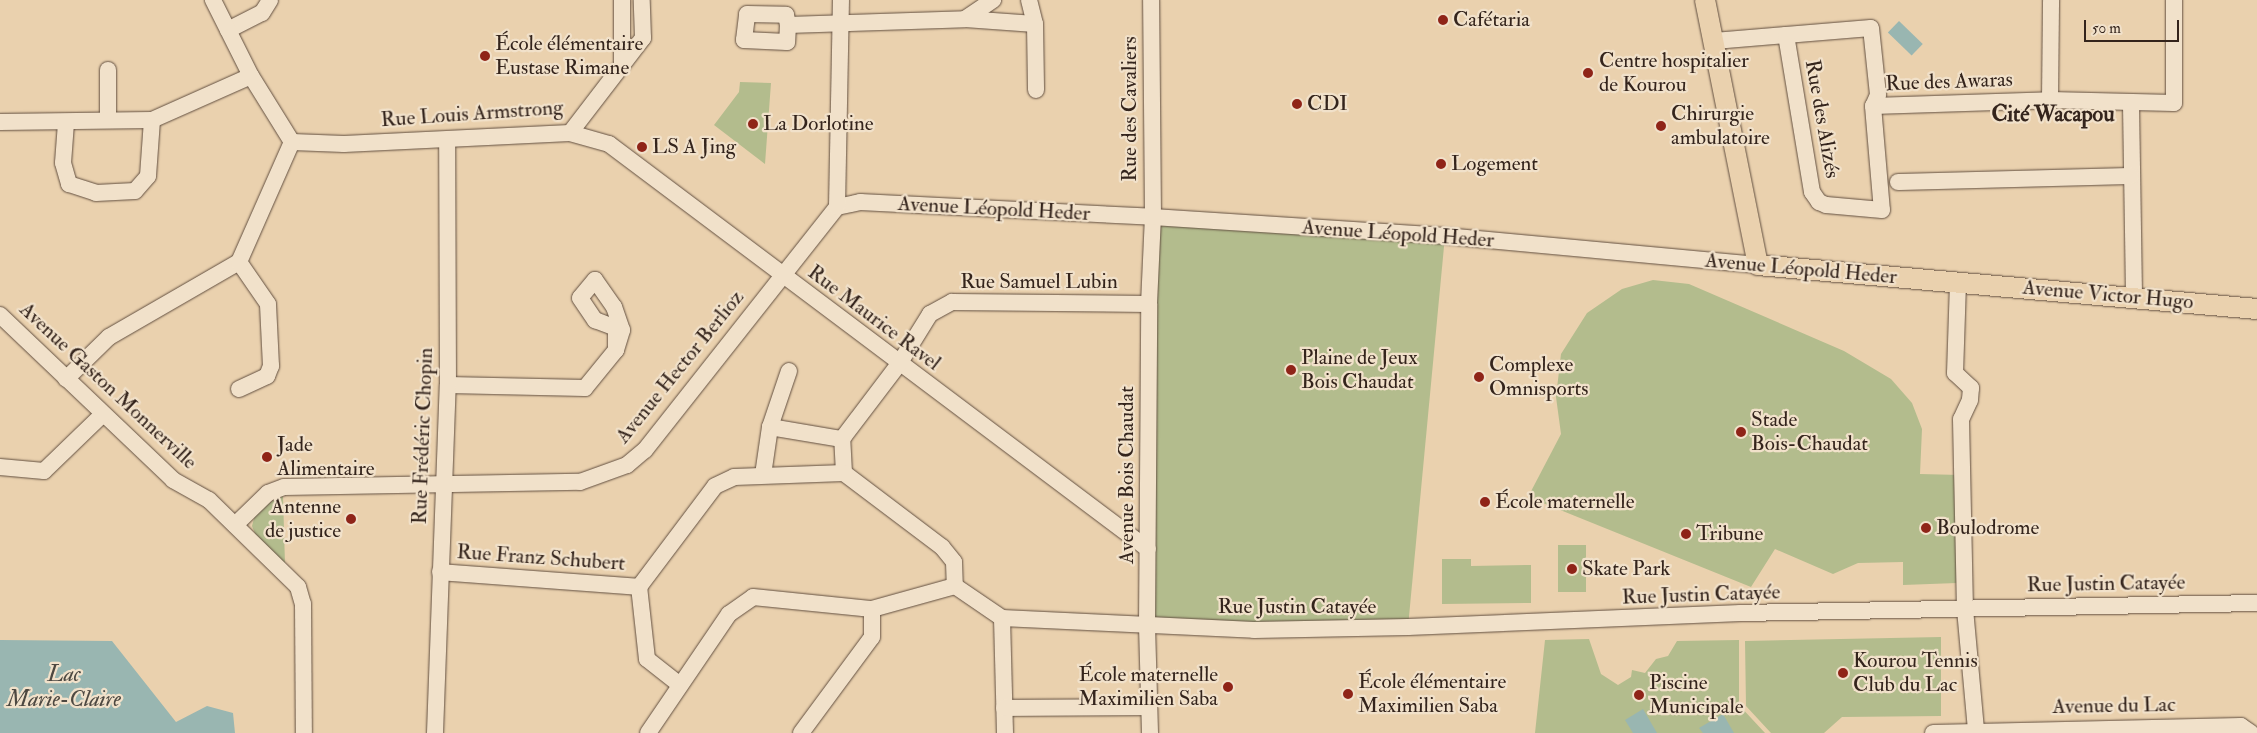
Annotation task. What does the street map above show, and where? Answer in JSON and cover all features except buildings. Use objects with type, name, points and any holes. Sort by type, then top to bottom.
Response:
[{"type":"main road","points":[[1705,0],[1758,265]]},
{"type":"main road","name":"Avenue Léopold Heder","points":[[1758,265],[1958,283]]},
{"type":"main road","name":"Avenue Victor Hugo","points":[[1958,283],[2134,296],[2257,309]]},
{"type":"street","points":[[66,379],[109,338],[239,262],[292,142],[251,76],[213,0]]},
{"type":"street","points":[[228,30],[262,13],[270,0]]},
{"type":"street","points":[[622,0],[622,65]]},
{"type":"street","name":"Rue Louis Armstrong","points":[[292,142],[447,140],[570,133],[643,38],[642,0]]},
{"type":"street","points":[[837,207],[841,0]]},
{"type":"street","points":[[965,19],[993,0]]},
{"type":"street","points":[[1029,0],[1035,24],[1036,90]]},
{"type":"street","name":"Rue des Cavaliers","points":[[1151,0],[1153,217]]},
{"type":"street","points":[[2050,100],[2051,0]]},
{"type":"street","name":"Rue des Awaras","points":[[1786,35],[1871,28],[1878,95],[1873,106],[2050,100],[2130,104],[2174,103],[2174,0]]},
{"type":"street","points":[[788,25],[840,25],[965,19],[1035,24]]},
{"type":"street","name":"Rue des Alizés","points":[[1714,41],[1786,35],[1812,192],[1818,202],[1826,206],[1882,210],[1873,106]]},
{"type":"street","points":[[108,70],[108,119]]},
{"type":"street","points":[[0,122],[66,123],[108,119],[152,120],[251,76]]},
{"type":"street","points":[[2130,104],[2134,296]]},
{"type":"street","points":[[66,123],[64,163],[69,184],[96,193],[136,191],[148,176],[152,120]]},
{"type":"street","name":"Rue Maurice Ravel","points":[[570,133],[610,144],[780,275],[1148,549]]},
{"type":"street","name":"Rue Frédéric Chopin","points":[[435,733],[448,385],[447,140]]},
{"type":"street","points":[[1898,182],[2131,176]]},
{"type":"street","name":"Avenue Léopold Heder","points":[[837,207],[860,202],[1153,217],[1453,237],[1758,265]]},
{"type":"street","name":"Avenue Hector Berlioz","points":[[236,525],[268,493],[284,487],[580,482],[627,465],[645,450],[780,275],[837,207]]},
{"type":"street","name":"Avenue Bois Chaudat","points":[[1150,733],[1147,626],[1149,304],[1153,217]]},
{"type":"street","points":[[239,262],[268,304],[271,366],[267,376],[239,389]]},
{"type":"street","points":[[1958,283],[1955,372],[1971,388],[1970,400],[1961,419],[1965,609],[1976,730]]},
{"type":"street","name":"Rue Samuel Lubin","points":[[842,438],[899,364],[930,314],[952,302],[1149,304]]},
{"type":"street","name":"Avenue Gaston Monnerville","points":[[1,319],[173,480],[209,500],[298,587],[303,604],[304,733]]},
{"type":"street","points":[[448,385],[585,388],[616,350]]},
{"type":"street","points":[[763,475],[770,427],[789,371]]},
{"type":"street","points":[[0,467],[44,471],[102,415]]},
{"type":"street","points":[[770,427],[842,438],[844,473]]},
{"type":"street","points":[[680,685],[647,659],[639,587],[715,486],[734,477],[844,473],[942,547],[954,562],[955,586]]},
{"type":"street","name":"Rue Franz Schubert","points":[[440,572],[639,587]]},
{"type":"street","points":[[648,733],[728,614],[753,597],[872,609],[955,586],[1002,618],[1005,733]]},
{"type":"street","name":"Rue Justin Catayée","points":[[1002,618],[1254,630],[1366,629],[1741,613],[2257,603]]},
{"type":"street","points":[[801,733],[872,637],[872,609]]},
{"type":"street","points":[[1004,708],[1149,707]]},
{"type":"street","name":"Avenue du Lac","points":[[1933,733],[1976,730],[2241,726],[2251,733]]},
{"type":"green space","points":[[740,82],[771,83],[765,164],[714,125],[739,92]]},
{"type":"green space","name":"Plaine de Jeux Bois Chaudat","points":[[1153,217],[1445,236],[1408,627],[1147,626]]},
{"type":"green space","name":"Stade Bois-Chaudat","points":[[1653,280],[1689,284],[1844,351],[1891,379],[1912,403],[1922,429],[1920,474],[1960,475],[1957,583],[1903,585],[1903,562],[1858,563],[1833,574],[1775,549],[1751,587],[1528,497],[1561,434],[1556,397],[1561,354],[1587,313],[1622,289]]},
{"type":"green space","points":[[283,496],[285,564],[256,536],[252,526],[255,515],[268,503]]},
{"type":"green space","name":"Skate Park","points":[[1558,545],[1586,545],[1586,592],[1558,592]]},
{"type":"green space","points":[[1442,559],[1471,559],[1471,566],[1531,565],[1531,603],[1442,604]]},
{"type":"green space","name":"Kourou Tennis Club du Lac","points":[[1941,637],[1941,716],[1842,717],[1824,733],[1771,733],[1746,706],[1745,641]]},
{"type":"green space","name":"Piscine Municipale","points":[[1589,639],[1601,674],[1618,685],[1631,677],[1632,670],[1645,673],[1656,659],[1668,656],[1677,641],[1739,640],[1739,705],[1765,733],[1535,733],[1545,640]]},
{"type":"water","points":[[1899,21],[1923,44],[1912,55],[1888,33]]},
{"type":"water","name":"Lac Marie-Claire","points":[[0,640],[112,641],[176,722],[207,706],[233,713],[235,733],[0,733]]},
{"type":"water","points":[[1643,709],[1657,733],[1633,733],[1625,720]]},
{"type":"water","points":[[1723,714],[1734,733],[1703,733],[1699,728]]},
{"type":"place","name":"Cafétaria","points":[[1443,20]]},
{"type":"place","name":"École élémentaire Eustase Rimane","points":[[485,56]]},
{"type":"place","name":"Centre hospitalier de Kourou","points":[[1588,73]]},
{"type":"place","name":"CDI","points":[[1297,104]]},
{"type":"place","name":"La Dorlotine","points":[[753,124]]},
{"type":"place","name":"Chirurgie ambulatoire","points":[[1661,126]]},
{"type":"place","name":"LS A Jing","points":[[642,147]]},
{"type":"place","name":"Logement","points":[[1441,164]]},
{"type":"place","name":"Plaine de Jeux Bois Chaudat","points":[[1291,370]]},
{"type":"place","name":"Complexe Omnisports","points":[[1479,377]]},
{"type":"place","name":"Stade Bois-Chaudat","points":[[1741,432]]},
{"type":"place","name":"Jade Alimentaire","points":[[267,457]]},
{"type":"place","name":"École maternelle","points":[[1485,502]]},
{"type":"place","name":"Antenne de justice","points":[[351,519]]},
{"type":"place","name":"Boulodrome","points":[[1926,528]]},
{"type":"place","name":"Tribune","points":[[1686,534]]},
{"type":"place","name":"Skate Park","points":[[1572,569]]},
{"type":"place","name":"Kourou Tennis Club du Lac","points":[[1843,673]]},
{"type":"place","name":"École maternelle Maximilien Saba","points":[[1228,687]]},
{"type":"place","name":"École élémentaire Maximilien Saba","points":[[1348,694]]},
{"type":"place","name":"Piscine Municipale","points":[[1639,695]]},
{"type":"district","name":"Cité Wacapou","points":[[2053,115]]}]
